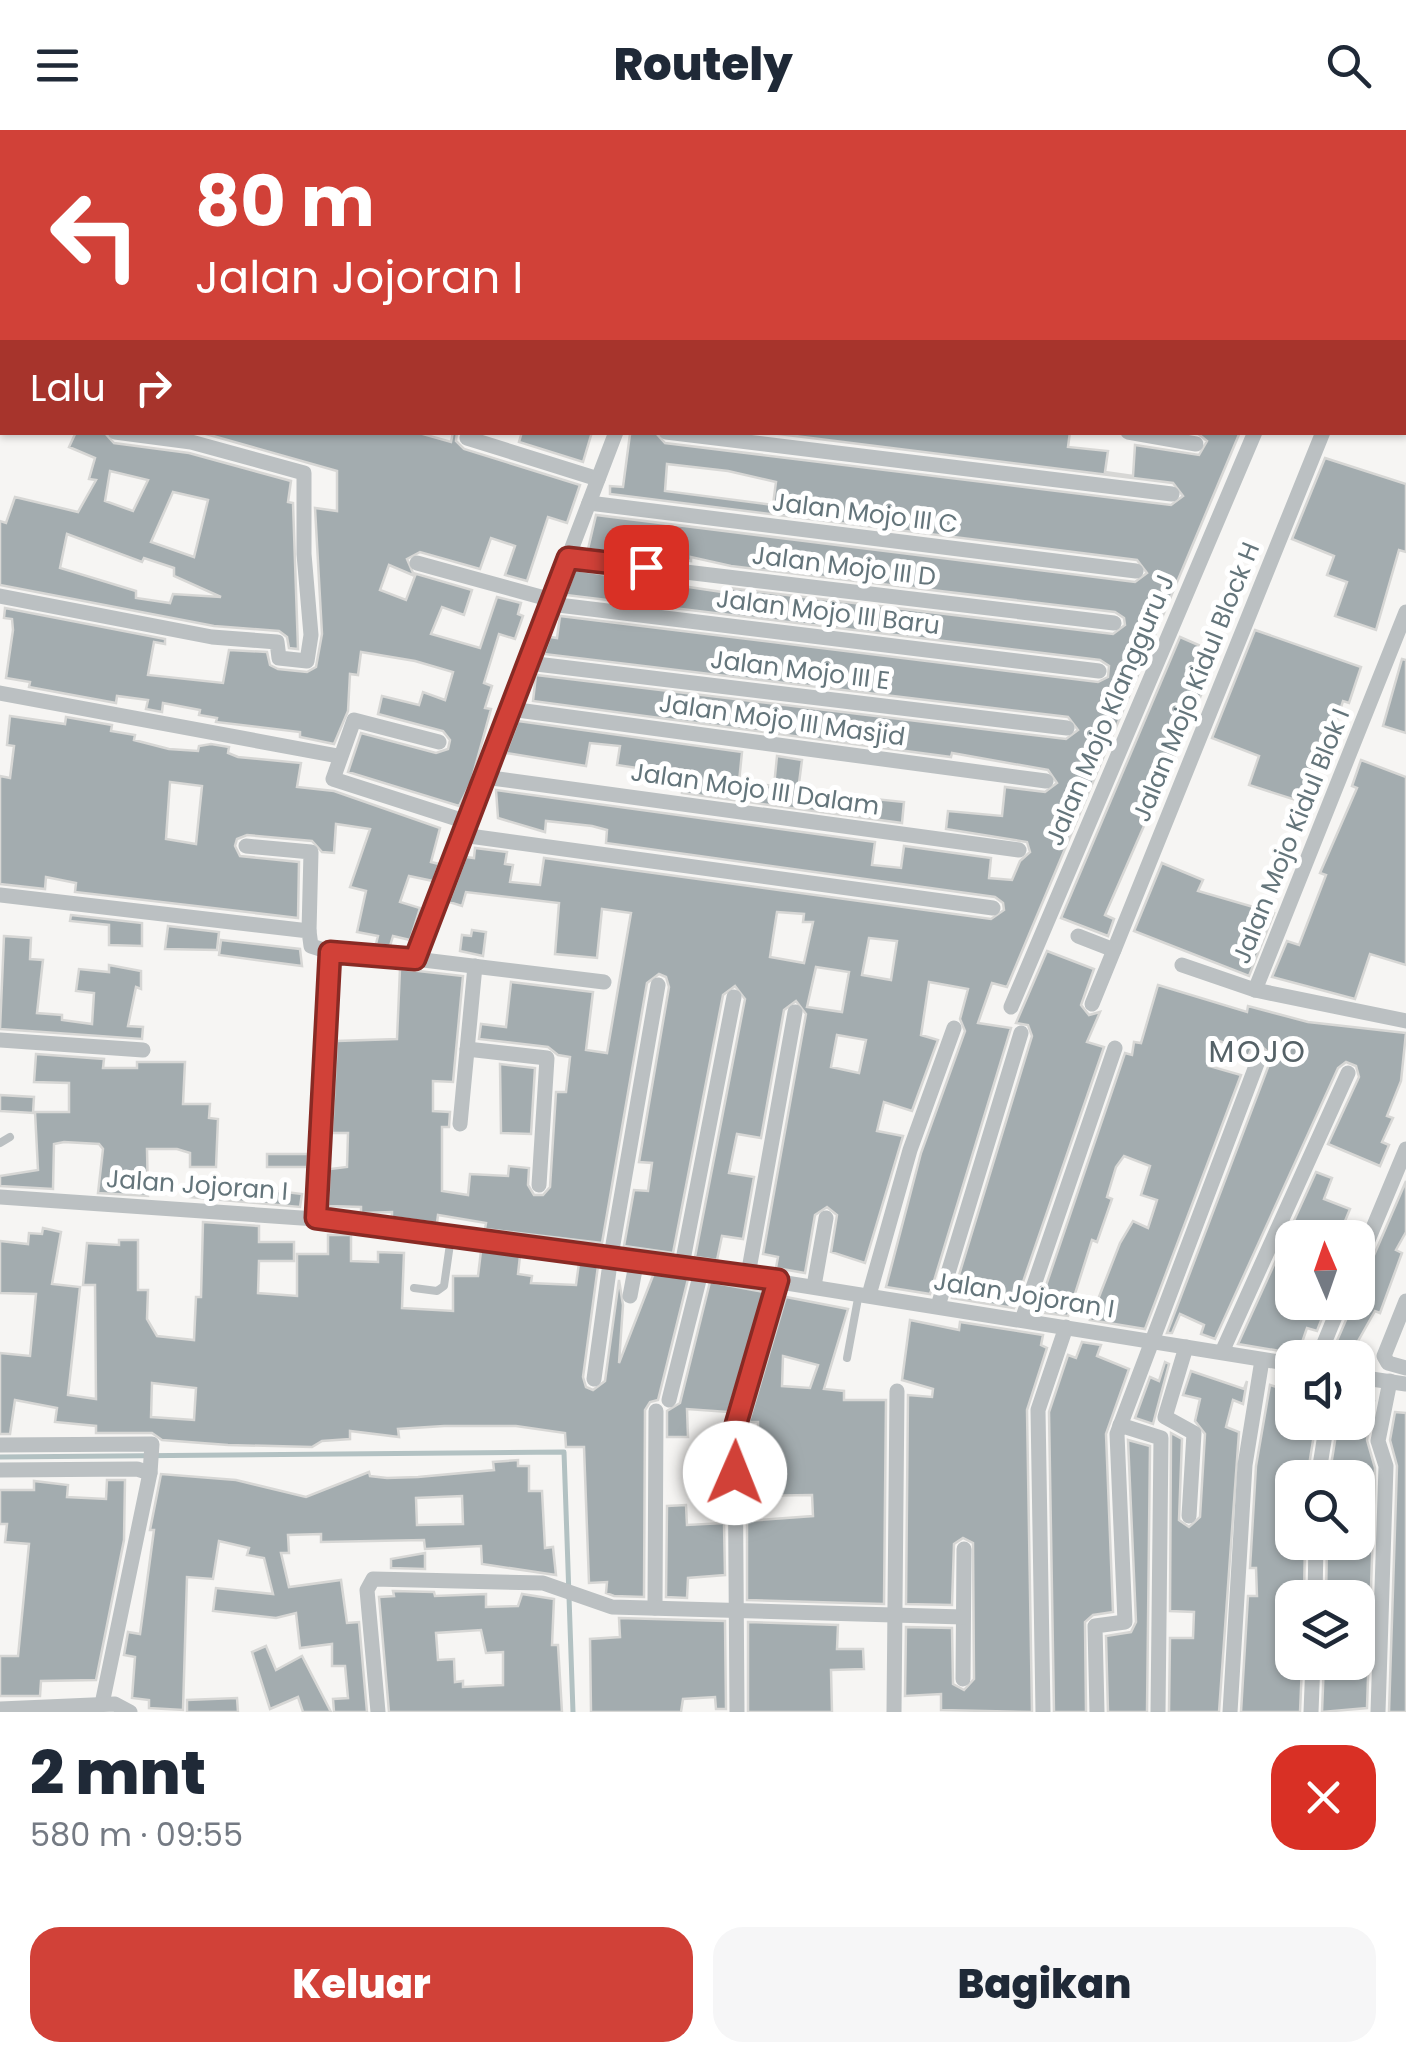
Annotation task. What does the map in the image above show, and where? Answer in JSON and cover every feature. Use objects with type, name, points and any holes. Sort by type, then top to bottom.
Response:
[{"type":"street","points":[[0,596],[212,637],[277,642],[280,658],[307,660],[311,635],[304,554],[304,474],[191,442],[138,435]]},
{"type":"street","points":[[415,959],[615,435]]},
{"type":"street","points":[[690,435],[1172,494]]},
{"type":"street","points":[[1145,435],[1196,444]]},
{"type":"street","name":"Jalan Mojo Klangguru J","points":[[1011,1007],[1254,435]]},
{"type":"street","name":"Jalan Mojo Kidul Block H","points":[[1092,1004],[1322,435]]},
{"type":"street","points":[[467,438],[598,479]]},
{"type":"street","name":"Jalan Mojo III C","points":[[589,504],[1136,572]]},
{"type":"street","name":"Jalan Mojo III D","points":[[568,558],[1114,623]]},
{"type":"street","name":"Jalan Mojo III Baru","points":[[417,563],[551,602],[1099,670]]},
{"type":"street","name":"Jalan Mojo Kidul Blok I","points":[[1406,612],[1255,990],[1406,1021]]},
{"type":"street","name":"Jalan Mojo III E","points":[[528,663],[1067,728]]},
{"type":"street","points":[[0,693],[338,756]]},
{"type":"street","name":"Jalan Mojo III Masjid","points":[[510,709],[1046,781]]},
{"type":"street","points":[[439,742],[354,720],[338,756],[334,780],[465,828],[993,908]]},
{"type":"street","name":"Jalan Mojo III Dalam","points":[[484,778],[1019,850]]},
{"type":"street","points":[[246,846],[311,852],[311,946],[330,952],[604,982]]},
{"type":"street","points":[[0,895],[309,932]]},
{"type":"street","points":[[1078,936],[1114,950]]},
{"type":"street","points":[[316,1218],[330,952]]},
{"type":"street","points":[[1182,965],[1255,990]]},
{"type":"street","points":[[460,1124],[475,966]]},
{"type":"street","points":[[594,1379],[658,986]]},
{"type":"street","points":[[682,1265],[734,997]]},
{"type":"street","points":[[748,1275],[795,1012]]},
{"type":"street","points":[[864,1294],[954,1028]]},
{"type":"street","points":[[938,1306],[1022,1033]]},
{"type":"street","points":[[0,1040],[143,1050]]},
{"type":"street","points":[[467,1048],[548,1058],[538,1185]]},
{"type":"street","points":[[1022,1320],[1115,1048]]},
{"type":"street","points":[[1097,1712],[1095,1626],[1125,1621],[1116,1438],[1149,1340],[1259,1058]]},
{"type":"street","points":[[1222,1352],[1348,1073]]},
{"type":"street","points":[[1375,1223],[1406,1149]]},
{"type":"street","name":"Jalan Jojoran I","points":[[0,1197],[316,1218],[637,1258],[1275,1362]]},
{"type":"street","points":[[814,1286],[826,1218]]},
{"type":"street","points":[[630,1296],[637,1258]]},
{"type":"street","points":[[655,1608],[662,1406],[702,1268]]},
{"type":"street","points":[[738,1712],[735,1429],[778,1280]]},
{"type":"street","points":[[1406,1301],[1384,1356],[1388,1363],[1406,1368]]},
{"type":"street","points":[[1043,1712],[1038,1410],[1066,1327]]},
{"type":"street","points":[[1186,1346],[1165,1417],[1194,1433],[1189,1516]]},
{"type":"street","points":[[1230,1712],[1245,1464],[1262,1360]]},
{"type":"street","points":[[1378,1712],[1386,1466],[1378,1442],[1398,1382]]},
{"type":"street","points":[[894,1712],[897,1391]]},
{"type":"street","points":[[1120,1425],[1161,1438],[1158,1712]]},
{"type":"street","points":[[0,1446],[154,1447],[102,1704]]},
{"type":"street","points":[[0,1470],[151,1470]]},
{"type":"street","points":[[963,1679],[964,1549]]},
{"type":"street","points":[[378,1712],[367,1590],[370,1580],[543,1583],[590,1602],[655,1608],[963,1617]]},
{"type":"street","points":[[1312,1712],[1313,1680]]},
{"type":"street","points":[[0,1709],[118,1704],[130,1712]]},
{"type":"lane","points":[[0,1142],[10,1137]]},
{"type":"lane","points":[[414,1288],[437,1291],[444,1286],[451,1237]]},
{"type":"lane","points":[[847,1358],[864,1294]]},
{"type":"building","points":[[75,435],[107,435],[114,443],[189,453],[291,481],[288,502],[293,503],[298,649],[289,648],[287,637],[279,631],[214,626],[0,585],[0,521],[6,523],[15,497],[78,512],[96,480],[89,479],[95,458],[69,447]],"holes":[[[110,471],[148,480],[133,511],[105,501]],[[173,492],[208,500],[194,557],[151,542]],[[67,534],[142,562],[144,558],[174,568],[174,576],[221,597],[173,594],[170,603],[136,598],[136,591],[60,568]]]},
{"type":"building","points":[[210,435],[426,435],[451,442],[452,435],[457,435],[456,441],[464,449],[580,485],[567,523],[548,517],[527,581],[505,575],[515,546],[491,538],[480,569],[420,552],[407,559],[413,573],[472,590],[464,615],[442,607],[431,634],[480,648],[497,597],[521,603],[518,614],[523,616],[515,639],[499,634],[484,683],[492,686],[485,708],[491,709],[471,782],[459,806],[348,772],[361,733],[436,753],[448,749],[450,740],[443,731],[378,714],[382,696],[419,705],[423,692],[445,700],[453,672],[415,661],[361,652],[358,675],[350,674],[348,711],[334,744],[300,737],[300,732],[216,722],[217,718],[199,715],[200,710],[163,703],[162,712],[146,709],[148,700],[117,696],[116,703],[29,687],[30,682],[6,678],[13,630],[12,619],[4,618],[5,608],[165,639],[165,644],[154,642],[148,675],[223,683],[229,650],[267,652],[270,665],[278,669],[307,672],[316,667],[322,634],[315,508],[337,511],[337,471]],"holes":[[[389,565],[415,576],[406,600],[380,590]]]},
{"type":"building","points":[[521,435],[591,435],[583,462],[519,442]]},
{"type":"building","points":[[630,435],[658,435],[665,443],[1171,505],[1183,496],[1173,483],[787,435],[1070,435],[1068,447],[1108,451],[1105,472],[1133,476],[1135,445],[1199,455],[1207,441],[1200,435],[1239,435],[1007,987],[992,983],[978,1023],[1011,1028],[930,1294],[886,1287],[921,1153],[965,1031],[960,1019],[968,989],[929,982],[921,1035],[938,1040],[912,1111],[884,1102],[877,1131],[903,1136],[865,1263],[831,1252],[837,1215],[827,1207],[815,1215],[805,1273],[776,1268],[778,1257],[763,1254],[806,1014],[796,1001],[784,1010],[761,1138],[737,1134],[729,1173],[754,1177],[743,1239],[722,1236],[717,1260],[695,1257],[745,999],[735,986],[723,995],[673,1253],[624,1246],[634,1190],[648,1191],[652,1163],[639,1162],[669,987],[666,977],[659,974],[647,983],[602,1243],[485,1229],[486,1223],[438,1215],[437,1223],[392,1217],[392,1212],[361,1213],[361,1207],[328,1206],[330,1169],[347,1167],[348,1133],[332,1133],[337,1041],[397,1039],[400,969],[463,976],[453,1082],[433,1081],[433,1111],[450,1112],[449,1127],[442,1127],[442,1191],[468,1195],[470,1174],[508,1176],[509,1166],[529,1168],[528,1185],[534,1195],[543,1195],[550,1187],[556,1092],[566,1092],[570,1057],[558,1055],[548,1047],[479,1039],[481,1024],[506,1027],[511,982],[593,992],[586,1050],[607,1053],[631,913],[602,909],[597,958],[555,954],[559,903],[466,892],[462,906],[449,902],[466,857],[474,858],[475,848],[507,852],[505,864],[513,865],[510,882],[540,885],[544,858],[991,919],[1004,910],[1003,903],[995,897],[606,843],[607,830],[592,826],[546,821],[545,832],[498,818],[496,790],[875,842],[872,865],[901,868],[904,846],[991,858],[989,878],[1012,880],[1020,861],[1030,852],[1027,842],[946,829],[948,811],[1002,816],[1005,787],[1045,792],[1057,783],[1048,770],[952,753],[951,757],[533,701],[536,675],[1066,739],[1078,730],[1068,717],[544,654],[550,637],[557,638],[560,616],[1098,682],[1108,677],[1109,666],[1100,660],[566,595],[575,570],[729,593],[729,588],[1113,634],[1125,625],[1124,618],[1115,612],[731,566],[691,557],[691,561],[588,549],[596,515],[1135,582],[1147,573],[1137,560],[610,494],[610,486],[623,487]],"holes":[[[667,464],[728,471],[776,482],[773,505],[665,491]],[[777,912],[804,914],[803,922],[813,922],[804,963],[770,957]],[[869,938],[897,941],[891,980],[862,975]],[[816,967],[849,972],[842,1012],[807,1007]],[[837,1035],[866,1040],[859,1073],[831,1067]]]},
{"type":"building","points":[[1325,458],[1406,484],[1406,552],[1399,550],[1376,630],[1335,616],[1347,582],[1327,575],[1334,556],[1292,539]]},
{"type":"building","points":[[1255,630],[1361,667],[1349,703],[1343,701],[1331,738],[1323,735],[1302,802],[1249,785],[1259,756],[1212,738]]},
{"type":"building","points":[[1180,637],[1219,654],[1105,915],[1114,919],[1108,936],[1061,918]]},
{"type":"building","points":[[1402,659],[1406,660],[1406,733],[1383,726]]},
{"type":"building","points":[[10,716],[65,724],[66,717],[112,725],[111,731],[135,735],[134,740],[169,749],[198,751],[199,746],[211,744],[229,747],[228,753],[238,757],[301,763],[297,787],[334,791],[440,828],[431,862],[439,864],[433,881],[409,876],[400,902],[420,908],[410,940],[393,936],[390,946],[376,944],[378,936],[357,932],[366,891],[350,887],[370,829],[336,824],[334,853],[322,852],[312,841],[247,835],[237,839],[235,846],[240,856],[299,862],[298,918],[75,892],[76,883],[46,877],[45,889],[0,884],[0,776],[10,778],[14,746],[7,745]],"holes":[[[170,782],[202,786],[196,844],[166,839]]]},
{"type":"building","points":[[518,721],[742,752],[739,782],[774,786],[777,756],[802,760],[798,791],[904,802],[902,823],[682,793],[684,775],[617,765],[620,746],[590,743],[586,766],[506,753]]},
{"type":"building","points":[[1361,760],[1406,777],[1406,965],[1370,954],[1355,999],[1272,977],[1287,941],[1299,945],[1326,875],[1320,873],[1357,788],[1352,786]]},
{"type":"building","points":[[1162,863],[1203,880],[1198,891],[1274,913],[1249,976],[1134,931]]},
{"type":"building","points":[[71,915],[142,923],[142,946],[109,945],[109,925],[70,921]]},
{"type":"building","points":[[168,926],[219,932],[217,950],[165,949]]},
{"type":"building","points":[[472,930],[486,932],[483,956],[460,951],[462,935],[471,936]]},
{"type":"building","points":[[4,936],[31,938],[30,959],[43,960],[37,1013],[62,1015],[62,1020],[92,1024],[94,993],[76,991],[79,969],[109,972],[109,965],[141,971],[141,989],[136,987],[128,1026],[143,1027],[142,1039],[0,1029]]},
{"type":"building","points":[[221,940],[300,949],[302,966],[219,955]]},
{"type":"building","points":[[1047,951],[1094,969],[1081,1005],[1089,1015],[1100,1012],[1087,1042],[1104,1047],[1014,1308],[952,1298],[1032,1036],[1028,1025],[1016,1023]]},
{"type":"building","points":[[1158,985],[1247,1012],[1248,1006],[1308,1022],[1406,1033],[1401,1081],[1387,1116],[1393,1118],[1382,1142],[1389,1145],[1380,1166],[1328,1144],[1359,1077],[1356,1066],[1346,1062],[1338,1068],[1215,1339],[1201,1334],[1204,1325],[1180,1314],[1172,1333],[1167,1333],[1270,1062],[1262,1047],[1251,1050],[1244,1065],[1244,1049],[1219,1041],[1209,1066],[1241,1075],[1145,1329],[1090,1320],[1120,1243],[1133,1221],[1148,1228],[1157,1200],[1141,1195],[1150,1166],[1124,1156],[1116,1167],[1107,1197],[1112,1199],[1097,1242],[1092,1240],[1068,1316],[1037,1312],[1125,1053],[1132,1055],[1134,1042],[1141,1043]]},
{"type":"building","points":[[36,1054],[104,1059],[103,1068],[137,1068],[137,1062],[185,1062],[183,1104],[210,1104],[209,1118],[218,1119],[216,1167],[190,1167],[190,1153],[177,1149],[147,1149],[148,1196],[98,1193],[103,1149],[99,1144],[64,1142],[54,1144],[53,1189],[0,1186],[0,1176],[38,1170],[35,1112],[69,1112],[69,1083],[34,1082]]},
{"type":"building","points":[[500,1064],[535,1068],[531,1134],[501,1133]]},
{"type":"building","points":[[0,1095],[34,1097],[33,1113],[0,1111]]},
{"type":"building","points":[[267,1154],[308,1154],[307,1167],[267,1167]]},
{"type":"building","points":[[1316,1172],[1332,1178],[1324,1199],[1350,1209],[1345,1220],[1294,1220]]},
{"type":"building","points":[[190,1180],[302,1194],[300,1207],[190,1197]]},
{"type":"building","points":[[1406,1181],[1406,1232],[1396,1250],[1402,1253],[1380,1313],[1375,1311],[1375,1253]]},
{"type":"building","points":[[203,1222],[259,1226],[259,1242],[294,1242],[294,1261],[259,1261],[258,1293],[297,1296],[297,1254],[328,1254],[328,1235],[351,1235],[351,1261],[378,1262],[378,1252],[404,1253],[402,1308],[453,1311],[453,1276],[478,1276],[481,1251],[520,1256],[518,1274],[532,1276],[531,1283],[576,1285],[579,1263],[598,1266],[583,1377],[586,1387],[593,1390],[605,1381],[619,1280],[623,1305],[619,1363],[654,1273],[688,1279],[658,1400],[650,1402],[645,1410],[644,1597],[614,1596],[606,1593],[607,1582],[589,1583],[584,1447],[566,1447],[565,1433],[516,1426],[444,1426],[398,1429],[399,1437],[350,1431],[350,1439],[322,1441],[312,1447],[228,1445],[162,1440],[152,1433],[96,1433],[96,1426],[55,1422],[57,1408],[15,1400],[10,1434],[0,1434],[0,1353],[30,1356],[36,1294],[0,1293],[0,1241],[28,1244],[29,1233],[42,1234],[43,1228],[61,1232],[52,1284],[80,1287],[68,1395],[96,1399],[95,1285],[83,1285],[87,1243],[119,1245],[119,1240],[138,1240],[138,1290],[148,1290],[147,1319],[157,1336],[194,1340],[196,1297],[201,1297]],"holes":[[[152,1383],[196,1388],[194,1420],[151,1417]]]},
{"type":"building","points":[[1275,1262],[1275,1320],[1321,1320],[1317,1331],[1307,1328],[1303,1340],[1275,1340],[1275,1350],[1238,1344]]},
{"type":"building","points":[[710,1282],[764,1292],[728,1412],[687,1409],[688,1437],[667,1437],[667,1411],[680,1403]]},
{"type":"building","points":[[786,1297],[848,1309],[824,1389],[844,1391],[844,1400],[886,1400],[884,1604],[747,1600],[747,1521],[813,1516],[812,1495],[747,1496],[746,1456],[758,1456],[758,1422],[749,1422]],"holes":[[[783,1356],[818,1365],[810,1388],[782,1386]]]},
{"type":"building","points":[[910,1320],[959,1330],[960,1322],[1043,1335],[1041,1345],[1047,1348],[1027,1410],[1032,1712],[941,1710],[941,1694],[905,1696],[906,1627],[952,1628],[953,1684],[964,1690],[974,1679],[973,1543],[963,1538],[954,1544],[952,1605],[906,1604],[908,1395],[932,1397],[933,1389],[902,1380]]},
{"type":"building","points":[[1346,1320],[1370,1320],[1359,1340],[1337,1340]]},
{"type":"building","points":[[1082,1342],[1101,1345],[1097,1356],[1129,1369],[1106,1434],[1113,1612],[1093,1615],[1085,1622],[1086,1712],[1054,1712],[1049,1412],[1068,1355],[1076,1358]]},
{"type":"building","points":[[1165,1362],[1169,1364],[1153,1424],[1135,1418],[1150,1377],[1159,1381]]},
{"type":"building","points":[[1191,1371],[1244,1389],[1247,1381],[1243,1404],[1233,1400],[1226,1427],[1239,1432],[1219,1712],[1169,1712],[1170,1638],[1193,1638],[1194,1612],[1170,1611],[1171,1433],[1182,1439],[1179,1520],[1189,1527],[1200,1517],[1205,1434],[1195,1421],[1200,1399],[1183,1395]]},
{"type":"building","points":[[1270,1385],[1275,1387],[1275,1440],[1313,1440],[1310,1460],[1275,1460],[1275,1560],[1305,1560],[1304,1580],[1275,1580],[1275,1680],[1301,1680],[1300,1712],[1241,1712],[1248,1596],[1257,1596],[1256,1568],[1250,1568],[1256,1466]]},
{"type":"building","points":[[1395,1412],[1406,1413],[1406,1712],[1389,1712],[1397,1466],[1390,1440]]},
{"type":"building","points":[[1128,1440],[1150,1446],[1147,1712],[1108,1712],[1106,1636],[1131,1632],[1136,1622]]},
{"type":"building","points":[[1335,1440],[1367,1440],[1373,1460],[1332,1460]]},
{"type":"building","points":[[518,1460],[518,1466],[529,1466],[529,1491],[542,1491],[545,1548],[553,1547],[556,1575],[482,1564],[481,1546],[425,1549],[424,1540],[321,1542],[321,1534],[288,1535],[289,1553],[281,1553],[289,1587],[341,1580],[347,1623],[359,1622],[367,1712],[334,1712],[333,1699],[348,1698],[345,1666],[332,1666],[332,1644],[300,1648],[296,1613],[276,1618],[213,1611],[216,1588],[273,1594],[264,1558],[247,1555],[249,1548],[219,1541],[213,1579],[187,1577],[183,1710],[149,1708],[149,1700],[132,1698],[135,1657],[124,1655],[128,1632],[140,1634],[154,1530],[150,1530],[161,1474],[236,1480],[306,1497],[369,1472],[370,1476],[387,1478],[418,1477],[494,1470],[493,1462]],"holes":[[[462,1496],[463,1524],[417,1525],[416,1498]]]},
{"type":"building","points":[[724,1461],[724,1497],[703,1497],[701,1463]]},
{"type":"building","points":[[107,1480],[125,1480],[124,1540],[96,1680],[41,1681],[40,1696],[0,1696],[0,1656],[18,1656],[29,1544],[5,1542],[7,1524],[0,1524],[0,1490],[34,1490],[34,1481],[68,1485],[67,1497],[106,1499]]},
{"type":"building","points":[[686,1505],[687,1525],[724,1523],[725,1575],[688,1578],[687,1598],[666,1597],[667,1506]]},
{"type":"building","points":[[425,1553],[425,1569],[391,1568],[391,1559]]},
{"type":"building","points":[[1327,1560],[1372,1560],[1371,1580],[1326,1580]]},
{"type":"building","points":[[393,1591],[434,1592],[435,1596],[486,1594],[486,1607],[518,1606],[522,1594],[554,1599],[552,1645],[558,1645],[562,1712],[389,1712],[379,1597],[394,1596]],"holes":[[[481,1630],[486,1653],[503,1652],[503,1685],[463,1687],[463,1681],[455,1682],[454,1659],[438,1660],[436,1633]]]},
{"type":"building","points":[[619,1618],[725,1621],[726,1709],[716,1709],[715,1697],[683,1699],[681,1712],[591,1712],[590,1639],[620,1637]]},
{"type":"building","points":[[748,1622],[838,1625],[837,1649],[863,1649],[864,1669],[831,1670],[832,1712],[748,1712]]},
{"type":"building","points":[[266,1646],[276,1670],[302,1656],[331,1712],[303,1712],[298,1697],[270,1709],[252,1652]]},
{"type":"building","points":[[1323,1680],[1368,1680],[1367,1708],[1322,1712]]},
{"type":"building","points":[[237,1698],[238,1712],[187,1712],[187,1700]]},
{"type":"waterway","points":[[0,1457],[564,1452],[573,1712]]},
{"type":"district","name":"MOJO","points":[[1258,1051]]},
{"type":"route","points":[[646,567],[568,558],[415,959],[330,952],[316,1218],[530,1248],[637,1258],[778,1280],[736,1424],[735,1473]]}]
